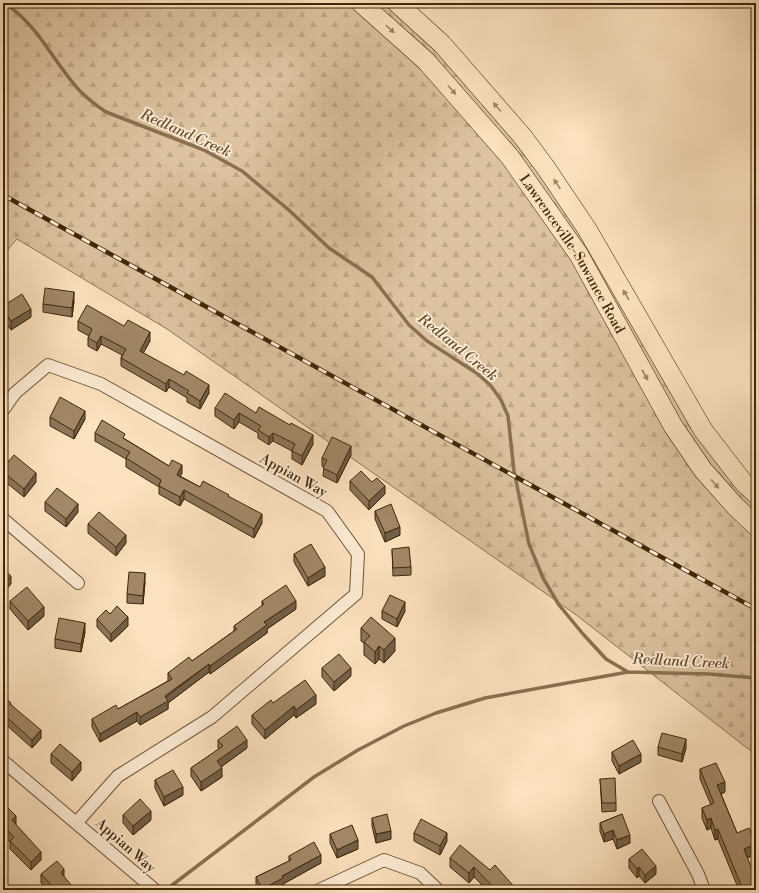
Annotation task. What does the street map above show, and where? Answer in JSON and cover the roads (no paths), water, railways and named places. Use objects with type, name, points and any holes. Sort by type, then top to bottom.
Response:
[{"type":"main road","name":"Lawrenceville-Suwanee Road","points":[[361,3],[426,61],[510,157],[579,255],[673,426],[703,470],[735,506],[756,526]]},
{"type":"main road","name":"Lawrenceville-Suwanee Road","points":[[397,3],[442,44],[523,137],[546,168],[587,228],[703,430],[744,483],[756,494]]},
{"type":"main road","points":[[426,61],[442,44]]},
{"type":"main road","points":[[626,341],[645,328]]},
{"type":"street","name":"Appian Way","points":[[3,410],[15,393],[48,365],[101,384],[327,511],[358,554],[356,594],[212,717],[118,776],[77,822]]},
{"type":"street","points":[[3,519],[78,583]]},
{"type":"street","name":"Appian Way","points":[[3,761],[77,822],[155,890]]},
{"type":"street","points":[[659,801],[698,874],[704,890]]},
{"type":"street","points":[[319,890],[384,860],[420,873],[438,890]]},
{"type":"waterway","name":"Redland Creek","points":[[4,3],[16,11],[36,32],[71,80],[80,91],[93,102],[106,112],[204,150],[242,171],[290,211],[329,248],[372,277],[409,325],[427,341],[478,374],[491,386],[501,400],[508,416],[514,471],[529,544],[543,578],[559,605],[606,659],[628,672],[709,674],[756,678]]},
{"type":"waterway","points":[[171,886],[314,777],[358,750],[404,726],[436,713],[485,698],[628,672]]},
{"type":"railway","points":[[3,195],[756,609]]}]
